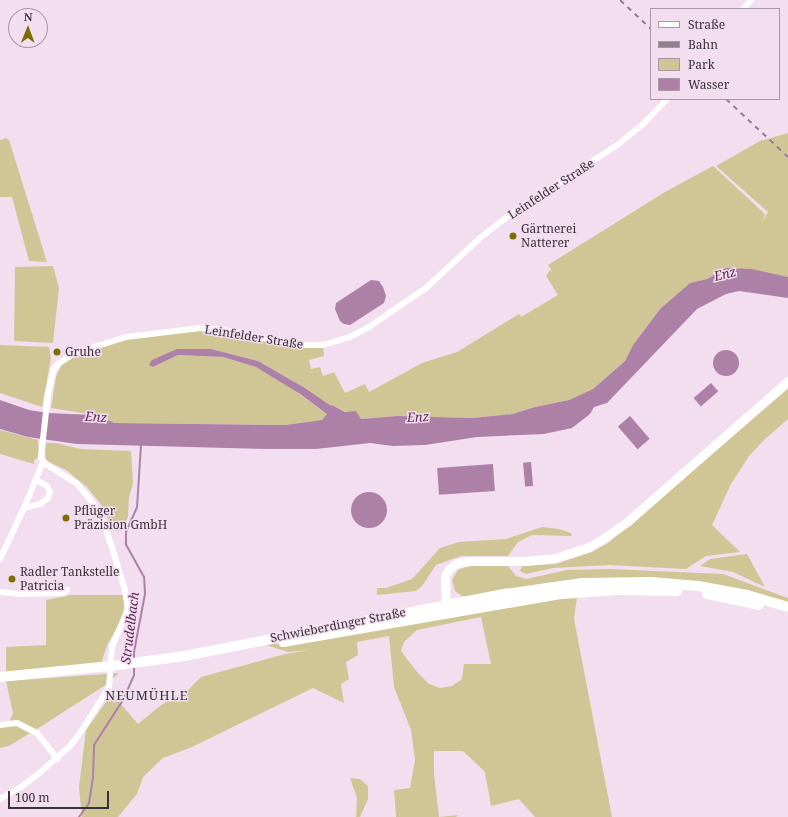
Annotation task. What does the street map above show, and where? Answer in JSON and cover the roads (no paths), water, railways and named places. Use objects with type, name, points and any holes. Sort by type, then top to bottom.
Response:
[{"type":"main road","points":[[442,611],[555,586],[619,582],[668,583],[724,590],[788,607]]},
{"type":"main road","points":[[442,611],[459,611],[562,594],[600,590],[649,590],[694,592],[719,596],[788,614]]},
{"type":"main road","name":"Schwieberdinger Straße","points":[[0,677],[140,663],[231,648],[304,631],[442,611]]},
{"type":"main road","name":"Schwieberdinger Straße","points":[[231,648],[266,645],[442,611]]},
{"type":"street","points":[[745,8],[751,0]]},
{"type":"street","name":"Leinfelder Straße","points":[[43,462],[41,453],[46,406],[54,369],[64,359],[82,350],[126,337],[200,328],[224,330],[298,345],[323,345],[350,337],[369,327],[426,288],[480,238],[512,213],[616,146],[643,124],[666,100]]},
{"type":"street","points":[[442,611],[445,576],[449,568],[457,563],[555,558],[589,547],[628,521],[788,381]]},
{"type":"street","points":[[0,559],[24,508],[43,462],[64,474],[88,495],[105,527],[125,590],[128,609],[126,617],[112,647],[109,687],[84,727],[71,745],[57,759],[31,780],[0,799]]},
{"type":"street","points":[[24,508],[40,504],[48,498],[50,492],[47,486],[36,480]]},
{"type":"street","points":[[0,592],[18,594],[63,593],[67,590]]},
{"type":"street","points":[[0,725],[17,723],[38,733],[57,759]]},
{"type":"water","name":"Enz","points":[[726,268],[752,269],[788,277],[788,298],[739,291],[726,294],[697,309],[607,403],[594,407],[590,414],[572,428],[544,434],[477,437],[425,445],[393,446],[370,443],[316,449],[77,444],[28,437],[0,429],[0,400],[29,410],[48,413],[94,415],[115,423],[285,425],[322,420],[327,414],[300,394],[256,367],[223,357],[178,355],[153,367],[149,365],[152,360],[177,349],[211,349],[258,361],[305,388],[331,406],[332,405],[345,412],[356,411],[361,419],[397,416],[472,418],[512,414],[535,407],[569,400],[593,389],[625,361],[633,345],[660,309],[690,283],[707,279]]},
{"type":"water","points":[[371,280],[379,281],[383,287],[386,296],[384,303],[350,325],[344,324],[340,321],[335,309],[336,303]]},
{"type":"water","points":[[726,350],[735,354],[739,363],[735,372],[726,376],[717,372],[713,363],[717,354]]},
{"type":"water","points":[[711,383],[718,391],[701,406],[694,398]]},
{"type":"water","points":[[630,416],[650,439],[638,449],[618,426]]},
{"type":"water","points":[[531,462],[533,486],[525,487],[523,463]]},
{"type":"water","points":[[493,464],[495,491],[439,495],[437,468]]},
{"type":"water","points":[[373,492],[382,497],[386,503],[386,517],[382,523],[373,528],[365,528],[356,523],[352,517],[351,506],[356,497],[362,493]]},
{"type":"waterway","name":"Strudelbach","points":[[134,660],[134,652],[145,594],[144,577],[126,544],[126,532],[137,507],[141,445]]},
{"type":"waterway","name":"Strudelbach","points":[[79,817],[89,803],[93,777],[94,745],[123,700],[134,675],[134,667]]},
{"type":"railway","points":[[620,0],[650,28]]},
{"type":"railway","points":[[727,100],[788,157]]},
{"type":"place","name":"Gärtnerei Natterer","points":[[513,236]]},
{"type":"place","name":"Gruhe","points":[[57,352]]},
{"type":"place","name":"Pflüger Präzision GmbH","points":[[66,518]]},
{"type":"place","name":"Radler Tankstelle Patricia","points":[[12,579]]},
{"type":"district","name":"NEUMÜHLE","points":[[147,695]]}]
